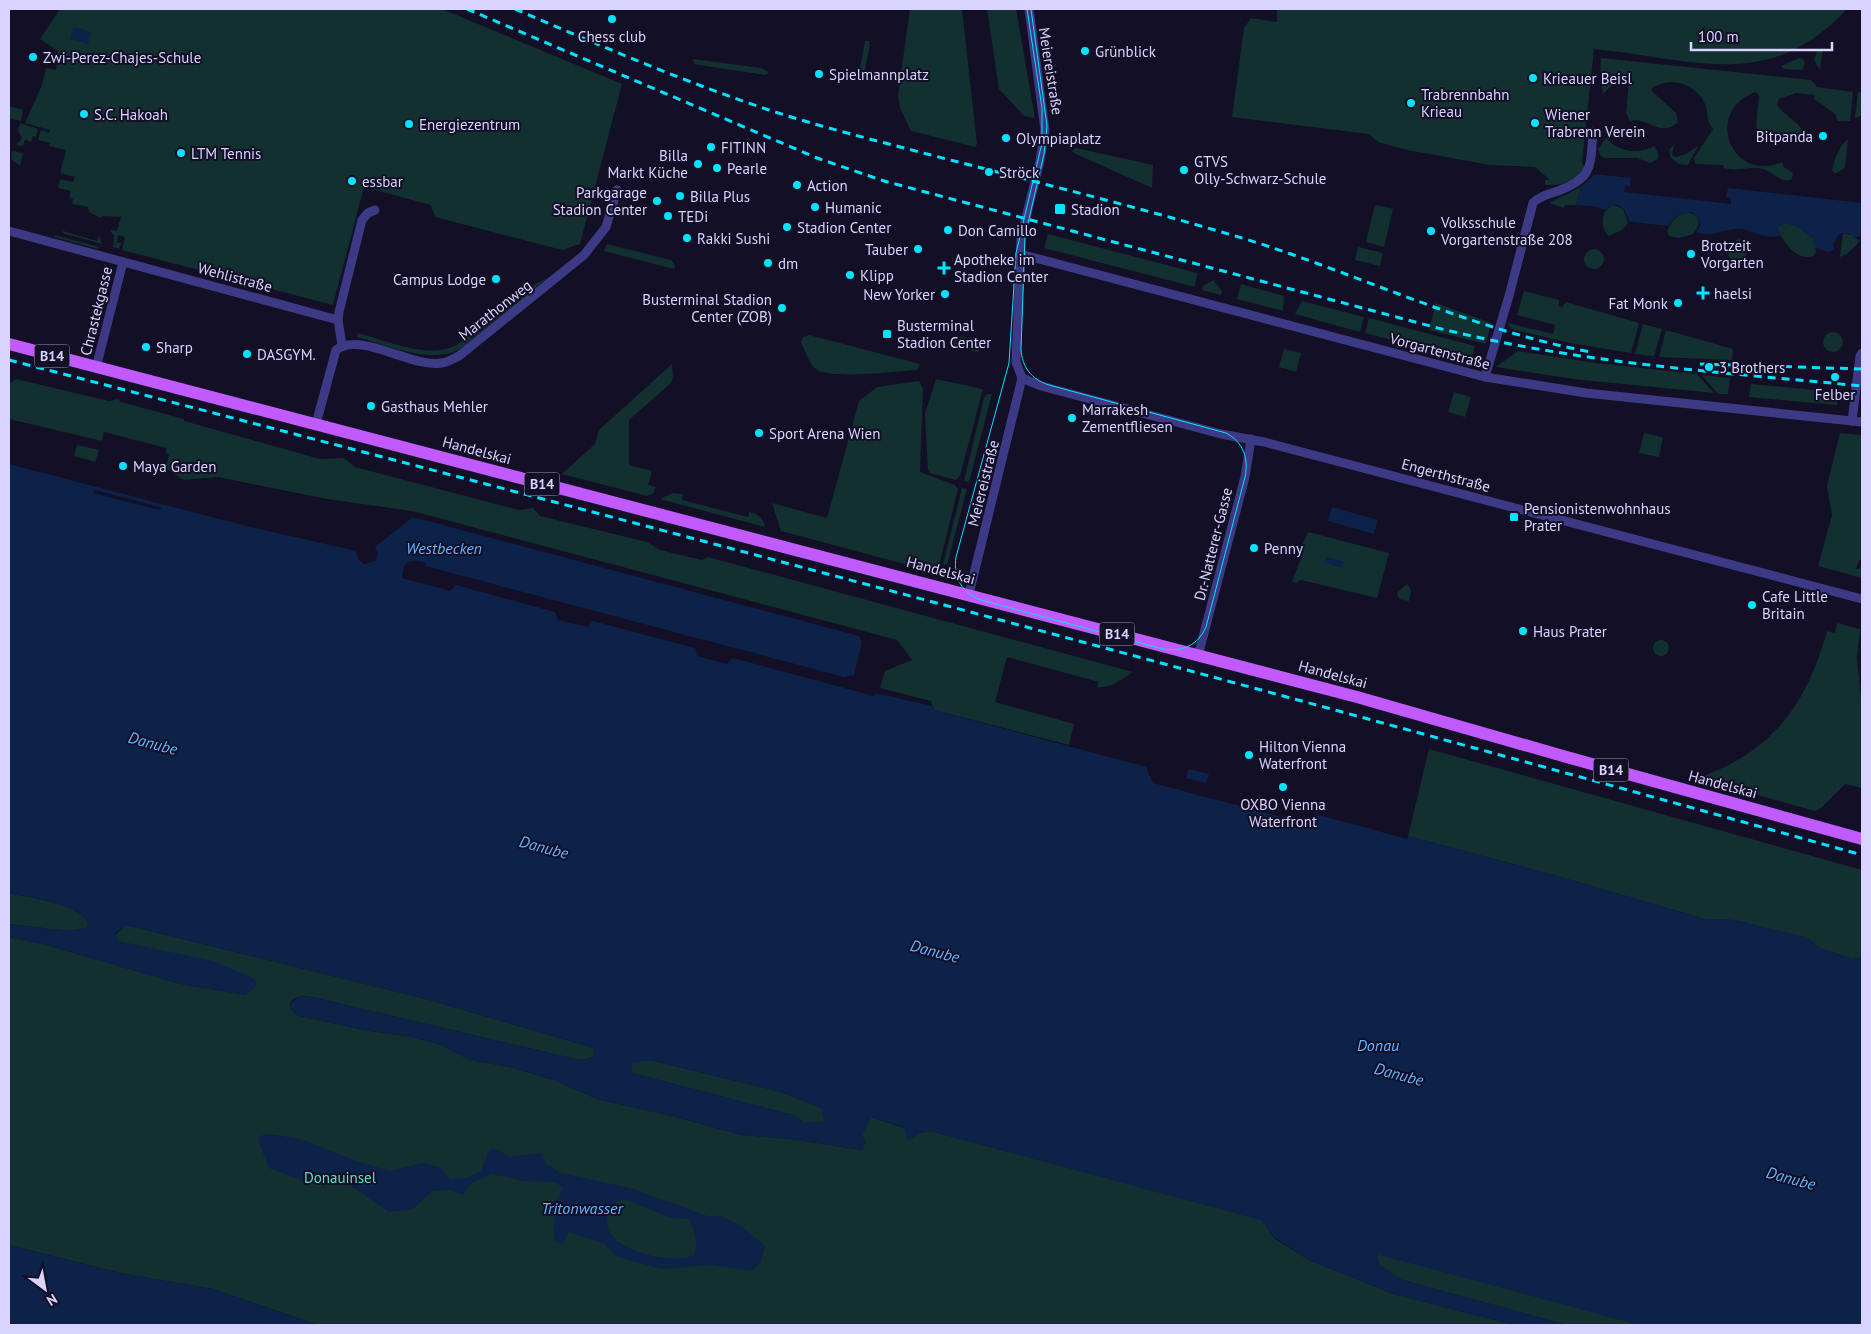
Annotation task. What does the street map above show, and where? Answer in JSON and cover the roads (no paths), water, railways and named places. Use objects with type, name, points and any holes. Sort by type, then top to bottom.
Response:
[{"type":"main road","name":"Handelskai","points":[[9,344],[1357,696],[1563,756],[1862,839]]},
{"type":"street","name":"Meiereistraße","points":[[1020,254],[1021,238],[1046,130],[1029,9]]},
{"type":"street","points":[[1484,377],[1509,296],[1533,203],[1538,198],[1574,183],[1587,173],[1590,165],[1593,132]]},
{"type":"street","name":"Marathonweg","points":[[342,345],[361,345],[425,363],[442,364],[459,356],[584,255],[606,227],[616,190]]},
{"type":"street","points":[[316,424],[333,358],[336,350],[342,345],[338,320],[362,220],[368,213],[375,210]]},
{"type":"street","name":"Wehlistraße","points":[[9,231],[338,320]]},
{"type":"street","name":"Vorgartenstraße","points":[[1020,254],[1484,377],[1586,393],[1862,422]]},
{"type":"street","points":[[1020,254],[1016,362],[1022,378]]},
{"type":"street","name":"Chrastekgasse","points":[[96,368],[123,262]]},
{"type":"street","points":[[1852,421],[1860,356],[1862,353]]},
{"type":"street","name":"Meiereistraße","points":[[969,594],[1022,378]]},
{"type":"street","name":"Engerthstraße","points":[[1022,378],[1042,386],[1221,434],[1251,439],[1862,600]]},
{"type":"street","name":"Dr.-Natterer-Gasse","points":[[1198,656],[1245,477],[1251,439]]},
{"type":"water","points":[[74,27],[91,32],[88,44],[70,39]]},
{"type":"water","points":[[1595,174],[1631,178],[1630,187],[1726,198],[1728,188],[1862,203],[1862,235],[1855,238],[1849,233],[1839,234],[1833,244],[1834,250],[1828,252],[1815,248],[1813,238],[1794,225],[1785,223],[1777,228],[1780,236],[1773,237],[1744,229],[1702,234],[1696,232],[1700,226],[1699,219],[1692,212],[1676,216],[1668,226],[1633,222],[1629,221],[1624,209],[1617,205],[1610,206],[1606,210],[1592,206],[1576,205],[1581,187]]},
{"type":"water","name":"Donau","points":[[9,464],[246,526],[356,551],[358,559],[364,564],[375,561],[378,553],[375,547],[413,517],[859,636],[862,642],[854,675],[844,677],[425,566],[426,563],[423,562],[409,562],[404,566],[402,578],[450,591],[456,585],[555,612],[558,620],[587,627],[593,621],[695,648],[697,656],[727,664],[733,658],[874,696],[876,693],[932,706],[934,710],[1146,767],[1153,783],[1304,823],[1319,815],[1407,839],[1408,836],[1550,874],[1705,919],[1734,920],[1809,938],[1819,948],[1853,959],[1862,957],[1862,1325],[1640,1325],[1376,1254],[1379,1265],[1402,1280],[1567,1325],[1515,1325],[1393,1294],[1309,1260],[1274,1237],[1261,1220],[931,1131],[920,1133],[908,1141],[904,1127],[871,1117],[862,1134],[865,1141],[863,1150],[791,1139],[742,1135],[672,1116],[597,1099],[554,1080],[510,1067],[470,1060],[439,1044],[296,1015],[291,1009],[290,1003],[300,996],[312,997],[575,1059],[586,1059],[595,1054],[593,1048],[587,1046],[426,999],[126,925],[115,934],[118,941],[213,961],[255,979],[257,985],[246,995],[181,984],[43,944],[9,937],[9,924],[69,931],[87,928],[88,923],[82,916],[64,906],[41,899],[9,893]],"holes":[[[650,1060],[781,1092],[821,1108],[824,1122],[804,1123],[796,1116],[632,1073],[632,1063]]]},
{"type":"water","points":[[1332,507],[1378,520],[1374,534],[1328,521]]},
{"type":"water","points":[[1328,557],[1344,562],[1343,568],[1323,562]]},
{"type":"water","points":[[1189,769],[1209,774],[1206,783],[1186,778]]},
{"type":"water","name":"Tritonwasser","points":[[269,1134],[300,1139],[356,1161],[390,1171],[422,1163],[440,1167],[450,1179],[467,1178],[481,1171],[489,1150],[493,1148],[511,1157],[541,1153],[546,1164],[561,1173],[634,1189],[707,1216],[721,1216],[741,1226],[765,1246],[761,1262],[752,1271],[712,1265],[661,1269],[615,1256],[605,1244],[569,1232],[562,1245],[554,1240],[555,1203],[563,1188],[555,1182],[524,1181],[492,1174],[472,1183],[463,1195],[451,1190],[432,1191],[413,1209],[389,1212],[350,1185],[304,1181],[269,1168],[258,1140],[260,1136]],"holes":[[[619,1200],[628,1200],[670,1218],[689,1219],[696,1237],[694,1255],[682,1258],[648,1255],[631,1249],[616,1240],[608,1229],[608,1216]]]},
{"type":"water","points":[[9,1245],[120,1273],[213,1289],[318,1325],[9,1325]]},
{"type":"tram line","points":[[1027,9],[1042,108],[1042,143],[1016,253],[1009,363],[956,557],[956,572],[964,589],[981,600],[1163,649],[1183,648],[1194,643],[1206,627],[1245,477],[1245,457],[1241,446],[1226,433],[1049,385],[1032,376],[1023,361],[1021,349],[1025,236],[1044,154],[1047,126],[1031,9]]},
{"type":"railway","points":[[467,9],[817,158],[884,181],[1434,327],[1487,339],[1594,358],[1647,365],[1862,386]]},
{"type":"railway","points":[[515,9],[673,75],[769,110],[848,133],[1218,231],[1311,261],[1496,328],[1591,352]]},
{"type":"railway","points":[[9,360],[937,603],[1862,855]]},
{"type":"railway","points":[[1700,364],[1862,369]]},
{"type":"place","name":"Chess club","points":[[612,19]]},
{"type":"place","name":"Grünblick","points":[[1085,51]]},
{"type":"place","name":"Zwi-Perez-Chajes-Schule","points":[[33,57]]},
{"type":"place","name":"Spielmannplatz","points":[[819,74]]},
{"type":"place","name":"Krieauer Beisl","points":[[1533,78]]},
{"type":"place","name":"Trabrennbahn Krieau","points":[[1411,103]]},
{"type":"place","name":"S.C. Hakoah","points":[[84,114]]},
{"type":"place","name":"Wiener Trabrenn Verein","points":[[1535,123]]},
{"type":"place","name":"Energiezentrum","points":[[409,124]]},
{"type":"place","name":"Bitpanda","points":[[1823,136]]},
{"type":"place","name":"Olympiaplatz","points":[[1006,138]]},
{"type":"place","name":"FITINN","points":[[711,147]]},
{"type":"place","name":"LTM Tennis","points":[[181,153]]},
{"type":"place","name":"Billa Markt Küche","points":[[698,164]]},
{"type":"place","name":"Pearle","points":[[717,168]]},
{"type":"place","name":"GTVS Olly-Schwarz-Schule","points":[[1184,170]]},
{"type":"place","name":"Ströck","points":[[989,172]]},
{"type":"place","name":"essbar","points":[[352,181]]},
{"type":"place","name":"Action","points":[[797,185]]},
{"type":"place","name":"Billa Plus","points":[[680,196]]},
{"type":"place","name":"Parkgarage Stadion Center","points":[[657,201]]},
{"type":"place","name":"Humanic","points":[[815,207]]},
{"type":"place","name":"Stadion","points":[[1060,209]]},
{"type":"place","name":"TEDi","points":[[668,216]]},
{"type":"place","name":"Stadion Center","points":[[787,227]]},
{"type":"place","name":"Don Camillo","points":[[948,230]]},
{"type":"place","name":"Volksschule Vorgartenstraße 208","points":[[1431,231]]},
{"type":"place","name":"Rakki Sushi","points":[[687,238]]},
{"type":"place","name":"Tauber","points":[[918,249]]},
{"type":"place","name":"Brotzeit Vorgarten","points":[[1691,254]]},
{"type":"place","name":"dm","points":[[768,263]]},
{"type":"place","name":"Apotheke im Stadion Center","points":[[944,268]]},
{"type":"place","name":"Klipp","points":[[850,275]]},
{"type":"place","name":"Campus Lodge","points":[[496,279]]},
{"type":"place","name":"haelsi","points":[[1703,293]]},
{"type":"place","name":"New Yorker","points":[[945,294]]},
{"type":"place","name":"Fat Monk","points":[[1678,303]]},
{"type":"place","name":"Busterminal Stadion Center (ZOB)","points":[[782,308]]},
{"type":"place","name":"Busterminal Stadion Center","points":[[887,334]]},
{"type":"place","name":"Sharp","points":[[146,347]]},
{"type":"place","name":"DASGYM.","points":[[247,354]]},
{"type":"place","name":"3 Brothers","points":[[1709,367]]},
{"type":"place","name":"Felber","points":[[1835,377]]},
{"type":"place","name":"Gasthaus Mehler","points":[[371,406]]},
{"type":"place","name":"Marrakesh Zementfliesen","points":[[1072,418]]},
{"type":"place","name":"Sport Arena Wien","points":[[759,433]]},
{"type":"place","name":"Maya Garden","points":[[123,466]]},
{"type":"place","name":"Pensionistenwohnhaus Prater","points":[[1514,517]]},
{"type":"place","name":"Penny","points":[[1254,548]]},
{"type":"place","name":"Cafe Little Britain","points":[[1752,605]]},
{"type":"place","name":"Haus Prater","points":[[1523,631]]},
{"type":"place","name":"Hilton Vienna Waterfront","points":[[1249,755]]},
{"type":"place","name":"OXBO Vienna Waterfront","points":[[1283,787]]},
{"type":"water label","name":"Westbecken","points":[[444,548]]},
{"type":"water label","name":"Danube","points":[[153,743]]},
{"type":"water label","name":"Danube","points":[[544,847]]},
{"type":"water label","name":"Danube","points":[[935,951]]},
{"type":"water label","name":"Danube","points":[[1399,1074]]},
{"type":"water label","name":"Danube","points":[[1791,1178]]},
{"type":"park label","name":"Donauinsel","points":[[340,1177]]}]
